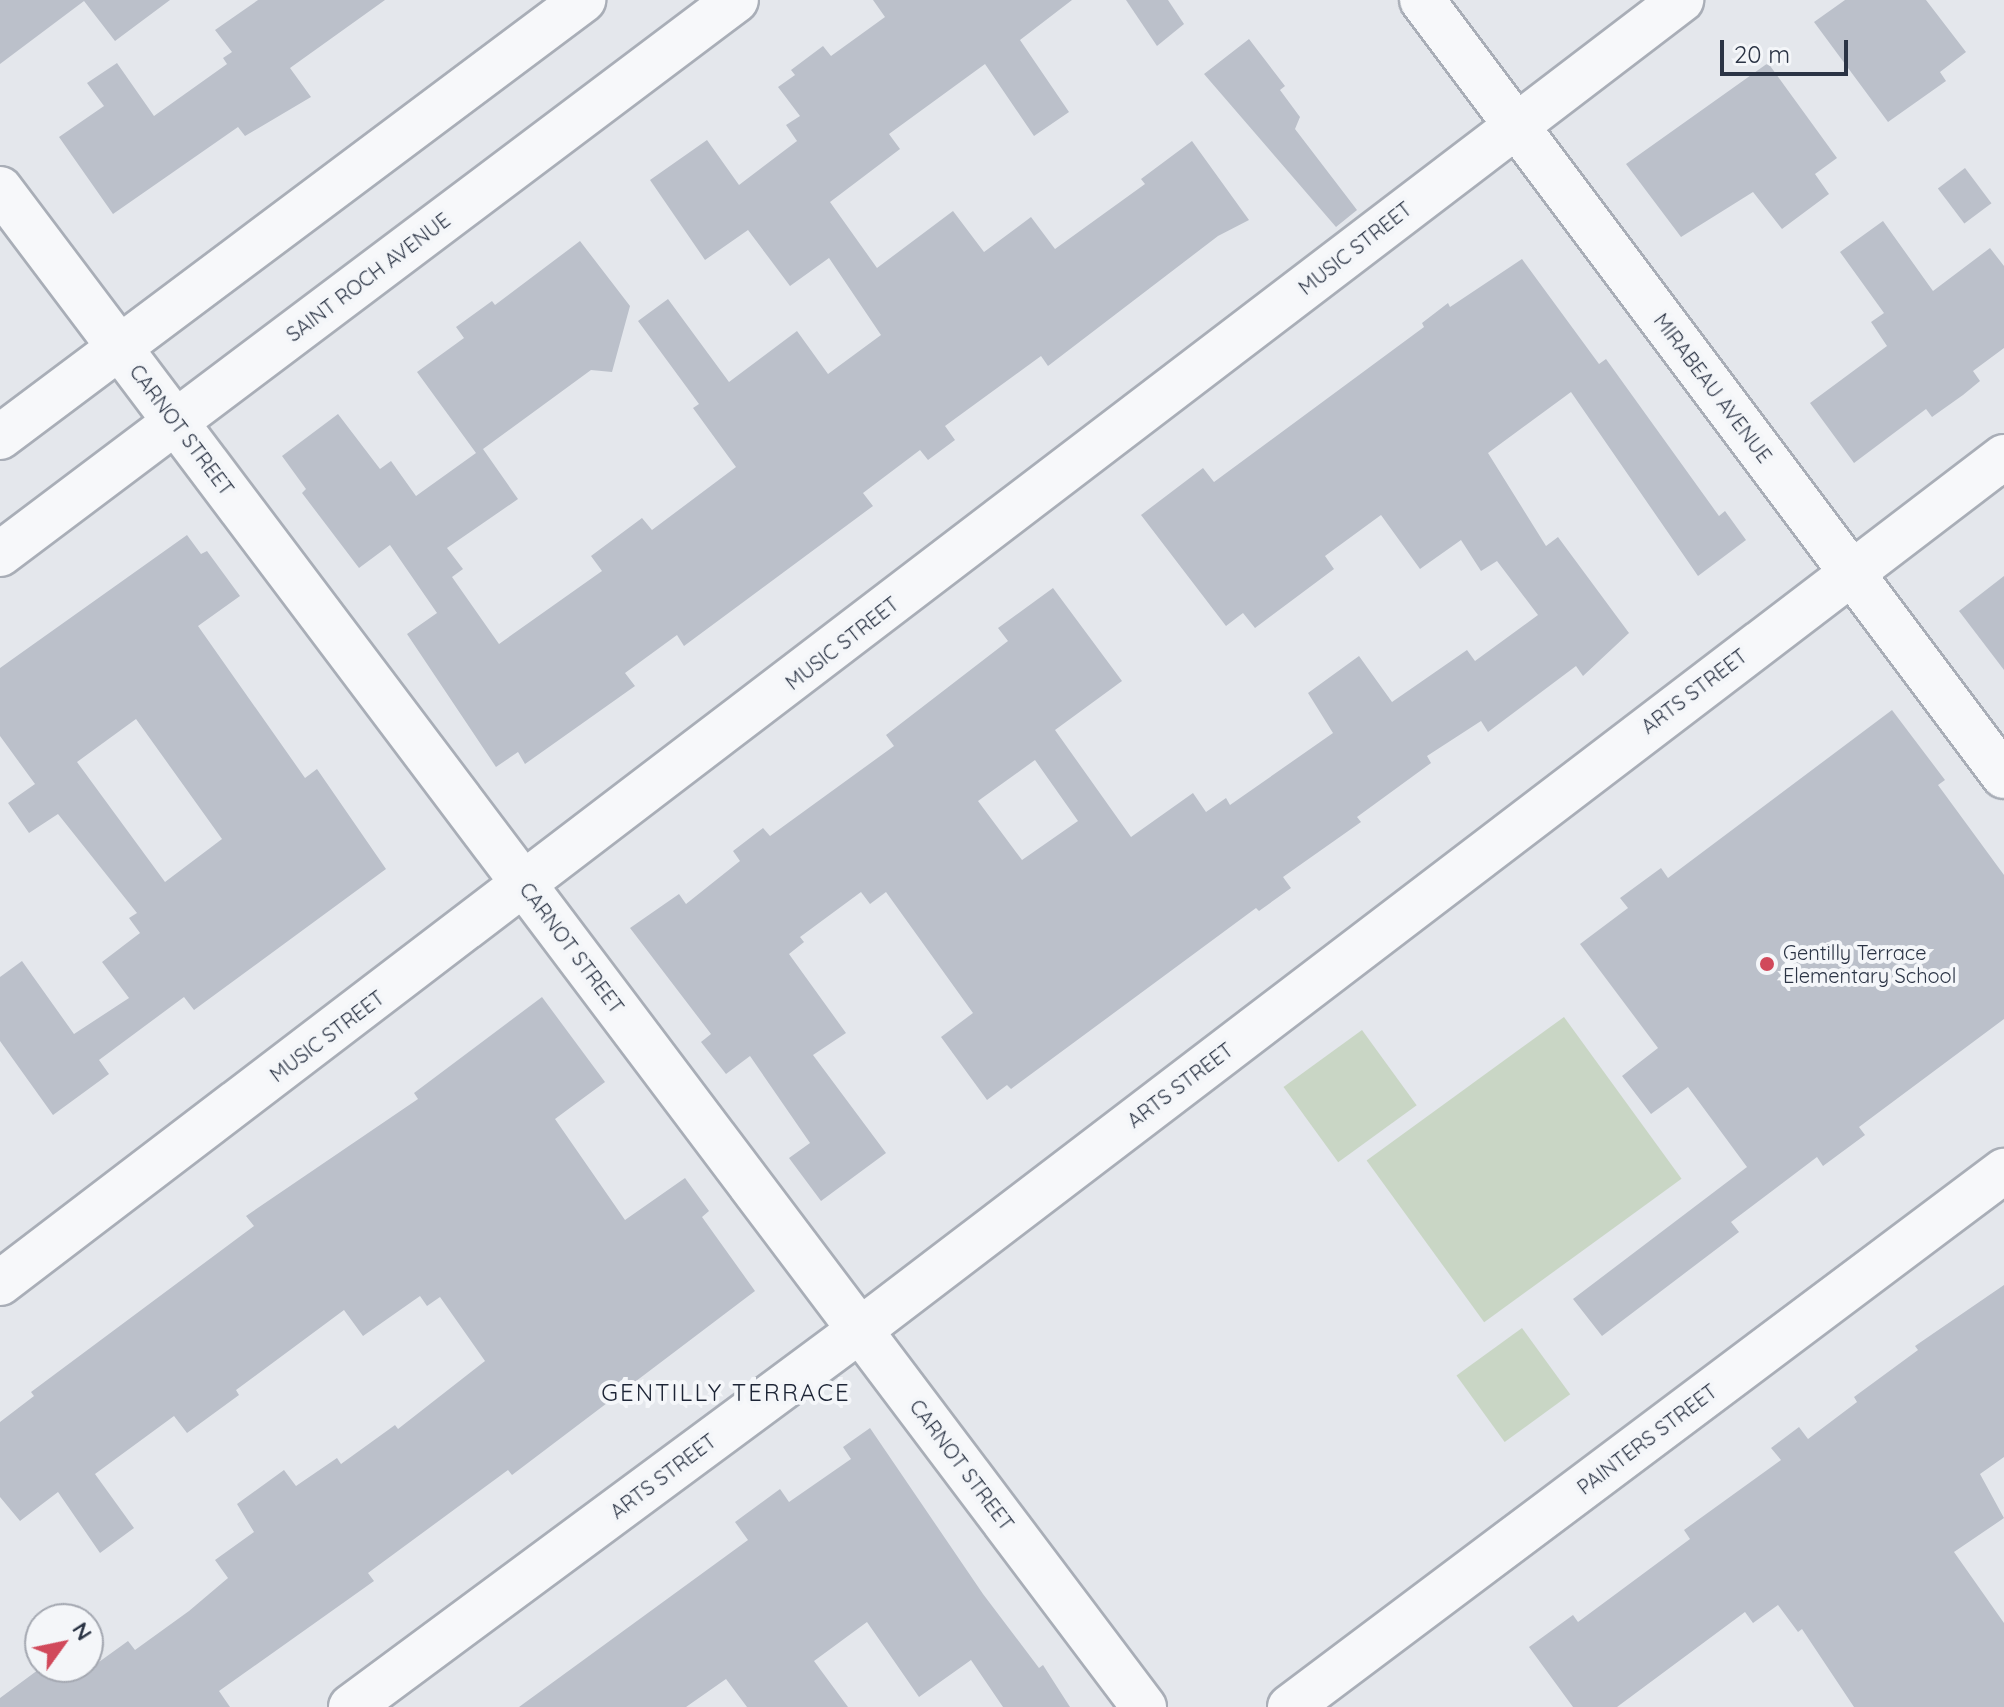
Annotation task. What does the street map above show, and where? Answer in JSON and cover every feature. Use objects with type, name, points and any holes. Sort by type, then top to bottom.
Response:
[{"type":"street","points":[[0,437],[583,0]]},
{"type":"street","name":"SAINT ROCH AVENUE","points":[[0,554],[736,0]]},
{"type":"street","name":"MIRABEAU AVENUE","points":[[1422,0],[2004,776]]},
{"type":"street","name":"MUSIC STREET","points":[[0,1283],[526,886],[1681,0]]},
{"type":"street","name":"CARNOT STREET","points":[[0,189],[1144,1707]]},
{"type":"street","name":"ARTS STREET","points":[[351,1707],[860,1330],[2004,457]]},
{"type":"street","name":"PAINTERS STREET","points":[[1290,1707],[2004,1171]]},
{"type":"green space","points":[[1564,1017],[1682,1179],[1484,1322],[1367,1160]]},
{"type":"green space","points":[[1362,1030],[1417,1105],[1338,1162],[1284,1087]]},
{"type":"green space","points":[[1522,1328],[1570,1394],[1505,1442],[1456,1376]]},
{"type":"building","points":[[0,0],[170,0],[115,41],[84,1],[0,64]]},
{"type":"building","points":[[258,0],[385,0],[290,68],[311,97],[245,136],[238,127],[113,214],[59,137],[104,106],[87,83],[117,63],[154,116],[227,64],[223,58],[232,52],[215,30]]},
{"type":"building","points":[[873,0],[1072,0],[1020,40],[1069,112],[1034,136],[985,64],[889,134],[900,149],[830,202],[877,268],[953,211],[984,252],[1031,217],[1055,249],[1145,184],[1141,179],[1192,141],[1249,220],[1218,236],[1048,366],[1041,356],[945,426],[955,440],[928,460],[920,450],[863,493],[873,506],[684,646],[677,635],[625,673],[635,686],[525,764],[518,752],[496,767],[407,634],[437,613],[390,545],[359,568],[302,493],[306,489],[282,456],[338,414],[380,469],[391,461],[416,496],[476,453],[417,372],[464,338],[456,327],[492,301],[495,305],[580,241],[630,306],[612,372],[591,370],[483,449],[518,499],[447,548],[463,569],[452,577],[499,644],[602,571],[591,556],[642,518],[652,530],[736,467],[693,408],[699,404],[638,321],[668,299],[729,382],[797,331],[828,374],[881,335],[829,258],[790,286],[748,230],[705,260],[650,180],[707,140],[739,185],[797,141],[786,125],[800,116],[778,87],[795,75],[791,70],[823,46],[831,56],[885,17]]},
{"type":"building","points":[[1126,0],[1168,0],[1184,24],[1157,46]]},
{"type":"building","points":[[1845,0],[1926,0],[1966,52],[1940,72],[1946,81],[1888,122],[1814,22]]},
{"type":"building","points":[[1249,39],[1285,86],[1280,90],[1300,117],[1295,129],[1357,210],[1336,227],[1204,74]]},
{"type":"building","points":[[1768,63],[1837,158],[1815,174],[1829,194],[1782,229],[1753,192],[1681,237],[1626,164]]},
{"type":"building","points":[[1965,168],[1991,203],[1964,224],[1938,188]]},
{"type":"building","points":[[1883,221],[1933,291],[1990,248],[2004,266],[2004,348],[1973,371],[1980,381],[1963,395],[1932,417],[1926,409],[1854,463],[1810,403],[1887,346],[1871,322],[1884,313],[1840,252]]},
{"type":"building","points":[[1522,259],[1599,364],[1606,359],[1719,516],[1725,511],[1746,540],[1698,576],[1571,392],[1488,453],[1546,546],[1558,537],[1629,633],[1583,676],[1576,666],[1488,732],[1481,721],[1427,756],[1431,763],[1357,817],[1361,822],[1283,877],[1291,888],[1259,911],[1256,908],[1011,1089],[1007,1085],[987,1100],[941,1037],[973,1013],[886,892],[870,904],[861,892],[800,937],[804,942],[789,954],[846,1033],[813,1055],[886,1153],[821,1201],[789,1158],[810,1143],[750,1056],[726,1074],[701,1042],[711,1034],[630,928],[679,894],[686,904],[740,861],[733,851],[763,828],[770,836],[894,746],[886,735],[1008,641],[998,628],[1053,588],[1122,681],[1055,730],[1131,837],[1193,793],[1206,812],[1226,798],[1230,805],[1333,733],[1308,693],[1359,656],[1392,702],[1467,650],[1475,661],[1538,615],[1497,561],[1481,571],[1461,540],[1420,569],[1381,515],[1325,556],[1334,569],[1255,628],[1243,613],[1226,626],[1141,515],[1203,468],[1214,482],[1424,327],[1422,323],[1448,303],[1450,307]],"holes":[[[1035,760],[1078,821],[1022,860],[978,801]]]},
{"type":"building","points":[[187,535],[201,554],[207,551],[240,596],[198,626],[305,778],[317,769],[386,869],[194,1010],[184,997],[99,1060],[109,1074],[53,1115],[0,1041],[0,977],[22,961],[74,1034],[129,998],[102,962],[140,933],[129,918],[137,913],[58,814],[29,833],[8,803],[35,784],[0,736],[0,668]],"holes":[[[136,719],[222,839],[165,882],[77,762]]]},
{"type":"building","points":[[2004,576],[2004,670],[1959,611]]},
{"type":"building","points":[[1892,710],[1945,780],[1938,785],[2004,875],[2004,1019],[1859,1127],[1865,1135],[1823,1166],[1817,1157],[1731,1222],[1739,1232],[1602,1336],[1573,1299],[1747,1167],[1688,1087],[1651,1114],[1622,1076],[1658,1048],[1580,944],[1628,908],[1620,898],[1661,868],[1668,878]]},
{"type":"building","points":[[542,997],[605,1082],[555,1119],[625,1220],[685,1178],[709,1211],[702,1217],[755,1291],[512,1475],[508,1470],[368,1573],[374,1581],[219,1691],[230,1707],[0,1707],[0,1698],[24,1680],[24,1683],[104,1683],[104,1658],[128,1641],[135,1650],[228,1578],[215,1560],[254,1532],[237,1504],[284,1470],[296,1486],[337,1458],[341,1464],[395,1425],[398,1429],[485,1361],[440,1297],[427,1306],[420,1296],[363,1336],[344,1310],[236,1390],[239,1395],[187,1433],[174,1416],[95,1474],[134,1528],[100,1553],[58,1492],[20,1521],[0,1497],[0,1422],[34,1396],[31,1392],[254,1226],[246,1216],[418,1099],[414,1093]]},
{"type":"building","points":[[2004,1285],[2004,1457],[1980,1474],[2004,1518],[1954,1552],[2004,1623],[2004,1707],[1854,1707],[1802,1629],[1798,1632],[1778,1605],[1753,1623],[1745,1612],[1617,1707],[1573,1707],[1529,1647],[1573,1615],[1578,1622],[1690,1539],[1684,1530],[1781,1460],[1771,1448],[1799,1427],[1808,1439],[1857,1402],[1854,1397],[1918,1350],[1915,1346]]},
{"type":"building","points":[[870,1428],[983,1594],[1039,1668],[1043,1665],[1070,1707],[1003,1707],[971,1660],[919,1697],[867,1622],[814,1661],[848,1707],[747,1707],[726,1679],[686,1707],[519,1707],[748,1540],[735,1522],[780,1489],[789,1502],[851,1459],[843,1447]]},
{"type":"place","name":"Gentilly Terrace Elementary School","points":[[1767,964]]},
{"type":"district","name":"GENTILLY TERRACE","points":[[726,1393]]}]
